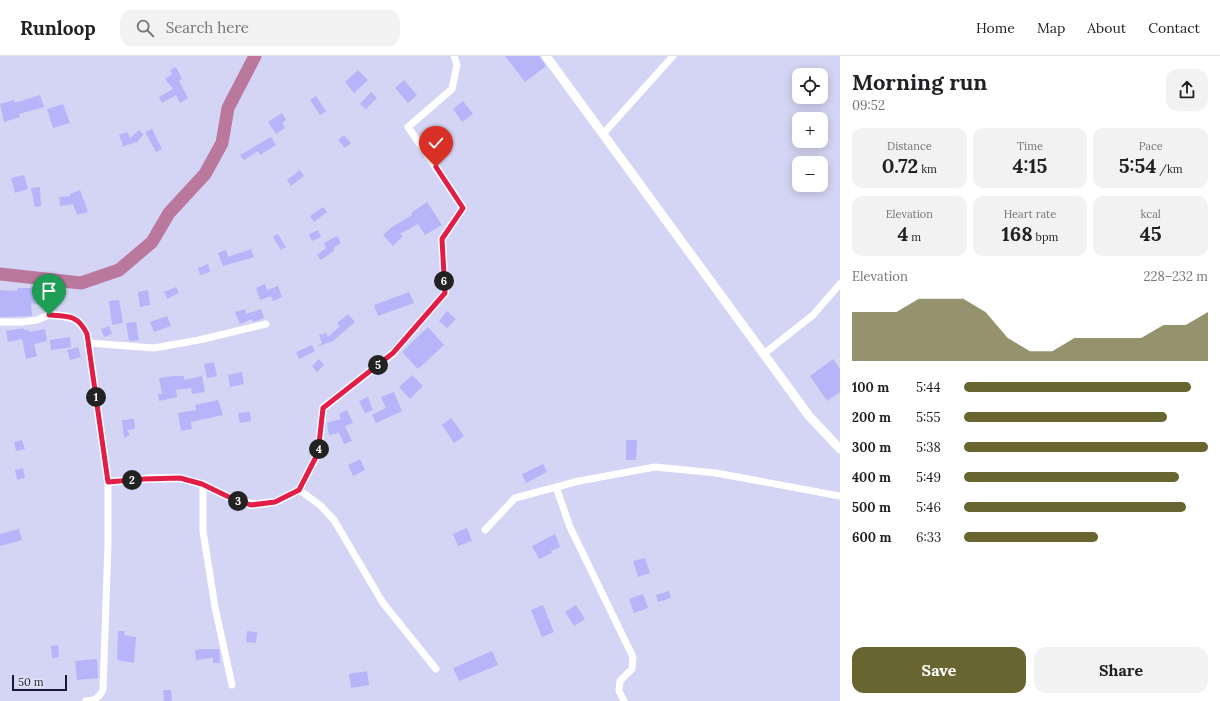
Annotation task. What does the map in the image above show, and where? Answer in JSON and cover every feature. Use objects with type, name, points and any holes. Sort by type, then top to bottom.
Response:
[{"type":"street","points":[[108,482],[180,478],[202,484],[233,499],[251,505],[275,502],[299,490],[318,453],[323,408],[393,353],[445,293],[442,239],[463,208],[408,126],[452,90],[457,65],[454,56]]},
{"type":"street","points":[[546,56],[809,416],[840,449]]},
{"type":"street","points":[[603,134],[673,56]]},
{"type":"street","points":[[765,354],[813,315],[840,284]]},
{"type":"street","points":[[0,322],[37,320],[49,315],[73,318],[79,320],[84,327],[89,344],[108,482],[108,544],[103,690],[95,700],[86,701]]},
{"type":"street","points":[[89,344],[154,348],[266,324]]},
{"type":"street","points":[[485,530],[515,498],[556,487],[655,467],[716,473],[840,496]]},
{"type":"street","points":[[202,484],[203,532],[215,607],[232,686]]},
{"type":"street","points":[[556,487],[570,527],[633,657],[632,668],[620,681],[619,691],[624,701]]},
{"type":"street","points":[[299,490],[320,505],[334,520],[383,603],[436,669]]},
{"type":"building","points":[[505,56],[539,56],[546,66],[525,82]]},
{"type":"building","points":[[176,67],[182,79],[179,81],[188,98],[180,103],[176,95],[162,103],[159,97],[173,89],[165,79],[172,74],[170,70]]},
{"type":"building","points":[[358,70],[368,80],[354,93],[345,82]]},
{"type":"building","points":[[404,80],[417,95],[408,103],[395,88]]},
{"type":"building","points":[[371,92],[377,98],[366,109],[360,104]]},
{"type":"building","points":[[40,95],[44,107],[19,114],[20,117],[4,122],[0,104],[14,100],[15,103]]},
{"type":"building","points":[[316,96],[326,111],[320,115],[310,100]]},
{"type":"building","points":[[463,101],[473,114],[462,122],[453,109]]},
{"type":"building","points":[[63,104],[70,123],[53,128],[47,109]]},
{"type":"building","points":[[282,113],[286,120],[282,123],[285,128],[276,134],[268,122]]},
{"type":"building","points":[[152,129],[162,149],[156,152],[145,132]]},
{"type":"building","points":[[139,130],[144,134],[137,142],[121,147],[123,145],[119,135],[127,132],[130,138]]},
{"type":"building","points":[[344,135],[351,143],[345,148],[338,140]]},
{"type":"building","points":[[271,137],[276,145],[260,155],[258,151],[244,160],[240,155]]},
{"type":"building","points":[[300,170],[304,176],[291,186],[287,180]]},
{"type":"building","points":[[24,175],[28,189],[15,193],[11,178]]},
{"type":"building","points":[[40,187],[41,206],[35,207],[31,188]]},
{"type":"building","points":[[80,190],[88,212],[77,215],[73,204],[60,206],[59,197],[70,196],[70,194]]},
{"type":"building","points":[[427,202],[442,225],[425,235],[418,224],[400,234],[403,236],[393,246],[383,235],[392,227],[412,215],[411,213]]},
{"type":"building","points":[[323,207],[327,212],[314,222],[310,216]]},
{"type":"building","points":[[318,230],[321,237],[312,241],[309,234]]},
{"type":"building","points":[[278,234],[286,247],[281,250],[273,237]]},
{"type":"building","points":[[337,236],[341,243],[333,248],[335,250],[321,260],[317,255],[326,248],[324,243]]},
{"type":"building","points":[[251,249],[254,257],[223,266],[218,253],[226,250],[228,257]]},
{"type":"building","points":[[208,264],[210,272],[200,275],[198,268]]},
{"type":"building","points":[[265,284],[267,290],[278,286],[282,297],[273,301],[271,296],[260,300],[256,288]]},
{"type":"building","points":[[31,287],[51,291],[51,294],[63,295],[63,301],[49,300],[48,306],[31,303],[32,316],[0,317],[0,290],[11,291],[18,290],[18,288]]},
{"type":"building","points":[[176,287],[179,293],[167,299],[164,292]]},
{"type":"building","points":[[148,290],[150,305],[140,307],[138,292]]},
{"type":"building","points":[[409,292],[414,303],[378,316],[374,305]]},
{"type":"building","points":[[119,300],[123,323],[112,325],[109,301]]},
{"type":"building","points":[[245,309],[246,314],[261,309],[264,318],[253,322],[252,319],[240,324],[235,312]]},
{"type":"building","points":[[447,311],[456,319],[447,328],[439,321]]},
{"type":"building","points":[[348,314],[355,322],[333,341],[317,347],[322,343],[319,335],[326,333],[328,337],[340,326],[337,323]]},
{"type":"building","points":[[167,316],[171,326],[154,332],[150,322]]},
{"type":"building","points":[[136,322],[139,340],[129,341],[126,323]]},
{"type":"building","points":[[109,326],[112,334],[104,337],[101,329]]},
{"type":"building","points":[[428,327],[444,345],[418,369],[402,352]]},
{"type":"building","points":[[24,328],[24,330],[29,330],[29,332],[45,329],[47,341],[34,344],[37,356],[26,359],[22,339],[8,342],[6,331]]},
{"type":"building","points":[[70,337],[71,347],[51,350],[50,340]]},
{"type":"building","points":[[312,345],[315,351],[299,359],[296,352]]},
{"type":"building","points":[[78,347],[81,357],[70,360],[67,350]]},
{"type":"building","points":[[319,359],[324,365],[317,372],[312,366]]},
{"type":"building","points":[[833,359],[840,369],[840,392],[827,401],[810,376]]},
{"type":"building","points":[[214,362],[217,376],[207,378],[204,364]]},
{"type":"building","points":[[242,372],[244,384],[230,387],[228,375]]},
{"type":"building","points":[[412,375],[423,386],[410,399],[399,387]]},
{"type":"building","points":[[184,376],[184,380],[202,376],[205,392],[192,394],[191,388],[176,390],[177,397],[159,401],[158,394],[162,394],[159,378]]},
{"type":"building","points":[[394,392],[402,411],[376,423],[372,415],[386,408],[381,397]]},
{"type":"building","points":[[368,397],[373,410],[365,413],[359,401]]},
{"type":"building","points":[[218,400],[223,415],[191,422],[192,429],[181,431],[178,413],[196,410],[195,405]]},
{"type":"building","points":[[347,410],[353,423],[345,426],[352,441],[344,444],[339,433],[329,435],[327,423],[341,419],[339,414]]},
{"type":"building","points":[[250,412],[251,421],[240,423],[238,413]]},
{"type":"building","points":[[451,418],[464,436],[454,443],[442,425]]},
{"type":"building","points":[[134,419],[135,429],[127,430],[130,435],[124,438],[122,420]]},
{"type":"building","points":[[22,440],[25,449],[16,451],[14,442]]},
{"type":"building","points":[[626,440],[637,440],[636,460],[626,460]]},
{"type":"building","points":[[360,459],[365,470],[353,476],[348,465]]},
{"type":"building","points":[[543,464],[547,472],[526,483],[522,474]]},
{"type":"building","points":[[23,468],[25,478],[17,480],[15,470]]},
{"type":"building","points":[[467,528],[472,541],[458,546],[453,534]]},
{"type":"building","points":[[19,529],[22,540],[0,546],[0,534]]},
{"type":"building","points":[[555,534],[560,547],[551,551],[552,553],[539,559],[532,546]]},
{"type":"building","points":[[645,558],[650,573],[638,577],[633,561]]},
{"type":"building","points":[[669,591],[671,598],[658,602],[656,595]]},
{"type":"building","points":[[643,594],[648,608],[634,613],[629,599]]},
{"type":"building","points":[[543,605],[554,632],[542,637],[531,610]]},
{"type":"building","points":[[576,605],[585,619],[574,626],[565,612]]},
{"type":"building","points":[[118,631],[125,631],[124,635],[136,637],[134,663],[117,660]]},
{"type":"building","points":[[247,631],[257,632],[256,643],[246,642]]},
{"type":"building","points":[[58,645],[59,657],[52,658],[51,646]]},
{"type":"building","points":[[219,649],[220,663],[213,663],[213,658],[196,660],[195,650]]},
{"type":"building","points":[[492,651],[498,665],[459,681],[453,668]]},
{"type":"building","points":[[97,659],[98,678],[77,680],[75,661]]},
{"type":"building","points":[[367,671],[369,685],[351,688],[349,674]]},
{"type":"building","points":[[163,690],[171,690],[172,701],[164,701]]},
{"type":"waterway","points":[[0,274],[81,283],[119,270],[152,242],[169,213],[205,174],[222,143],[228,108],[255,56]]},
{"type":"route","points":[[49,315],[79,320],[87,334],[108,482],[180,478],[202,484],[233,499],[251,505],[275,502],[299,490],[318,453],[323,408],[393,353],[445,293],[442,239],[463,208],[436,167]]}]
